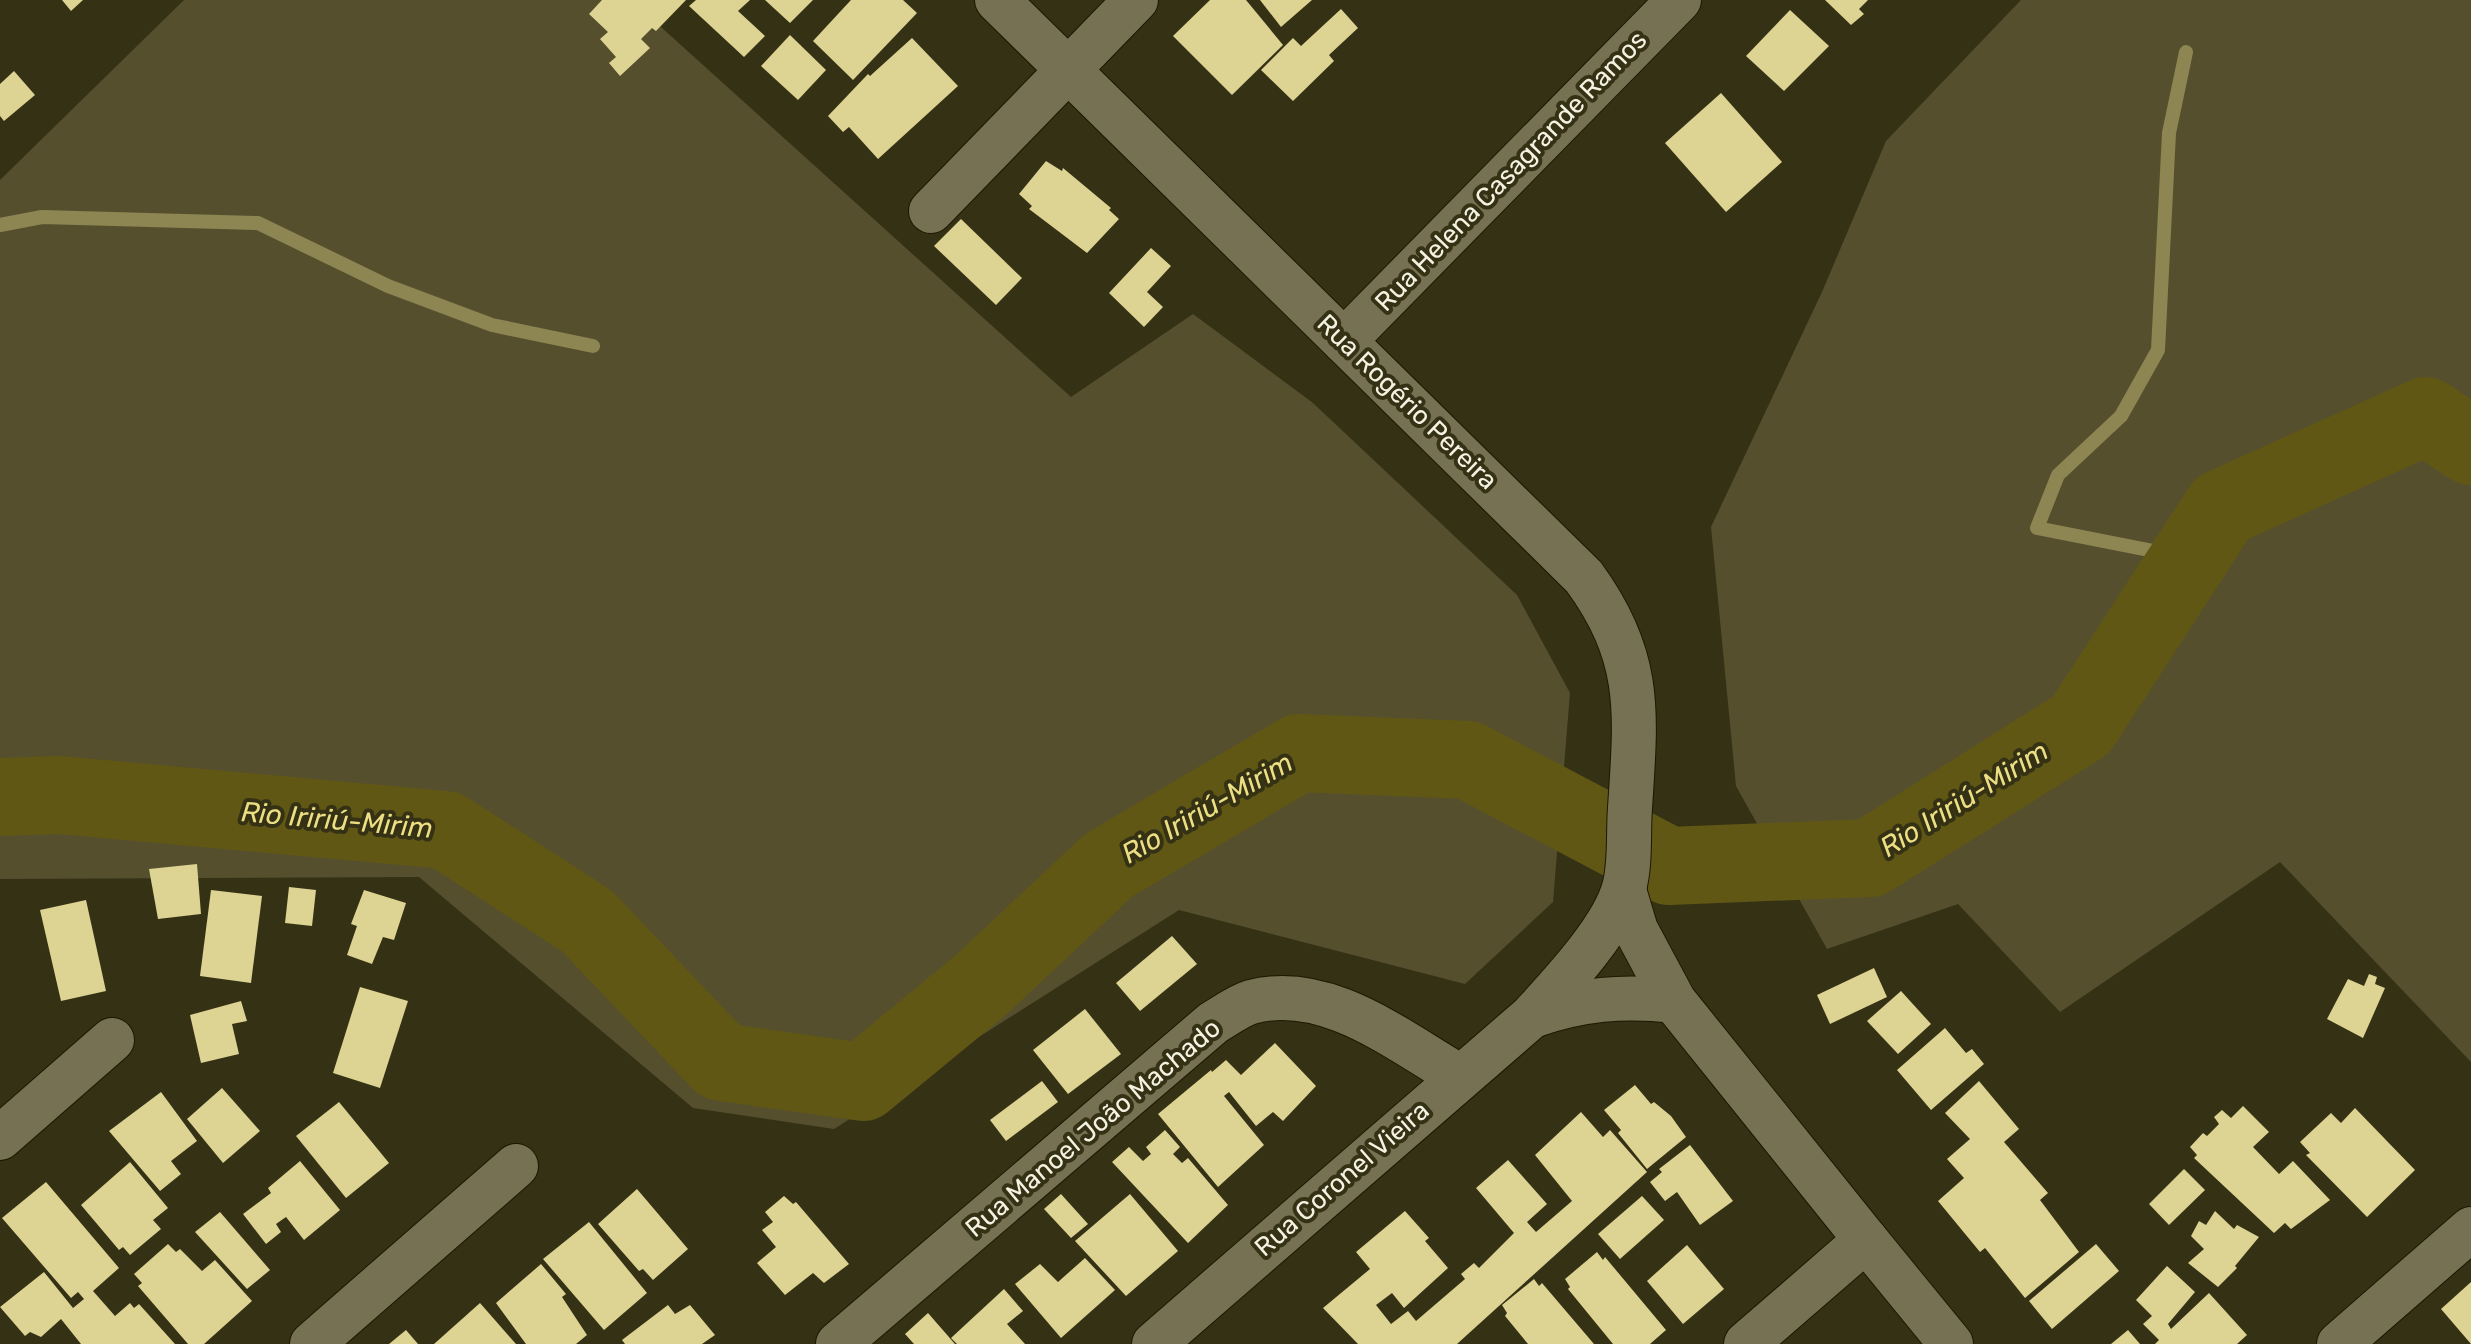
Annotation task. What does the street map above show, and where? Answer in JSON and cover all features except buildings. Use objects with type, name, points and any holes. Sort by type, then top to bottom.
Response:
[{"type":"street","name":"Rua Rogério Pereira","points":[[997,0],[1584,577],[1606,607],[1632,673],[1633,756],[1625,885]]},
{"type":"street","points":[[931,211],[1136,0]]},
{"type":"street","name":"Rua Helena Casagrande Ramos","points":[[1344,341],[1679,0]]},
{"type":"street","points":[[1625,885],[1636,930],[1674,1001],[1951,1344]]},
{"type":"street","points":[[1532,1016],[1571,973],[1625,885]]},
{"type":"street","name":"Rua Manoel João Machado","points":[[838,1344],[1213,1023],[1248,1003],[1283,997],[1321,1002],[1365,1021],[1459,1076]]},
{"type":"street","points":[[1532,1016],[1574,1003],[1616,997],[1674,1001]]},
{"type":"street","name":"Rua Coronel Vieira","points":[[1154,1344],[1459,1076],[1532,1016]]},
{"type":"street","points":[[0,1138],[112,1040]]},
{"type":"street","points":[[312,1344],[516,1166]]},
{"type":"street","points":[[2339,1344],[2471,1229]]},
{"type":"street","points":[[1746,1344],[1866,1240]]},
{"type":"shaded area","points":[[184,0],[631,0],[1071,397],[1193,314],[1313,403],[1517,595],[1570,693],[1553,902],[1465,984],[1179,910],[834,1129],[693,1108],[419,877],[0,879],[0,180]]},
{"type":"shaded area","points":[[2021,0],[2471,0],[2471,1062],[2280,862],[2060,1012],[1958,904],[1827,949],[1736,786],[1711,527],[1822,292],[1886,141]]},
{"type":"waterway","points":[[2186,52],[2169,133],[2158,350],[2121,416],[2058,475],[2037,528],[2189,558]]},
{"type":"waterway","points":[[0,225],[42,217],[258,223],[388,286],[492,325],[593,346]]},
{"type":"waterway","name":"Rio Iririú-Mirim","points":[[0,797],[59,795],[446,830],[587,921],[721,1062],[863,1082],[982,984],[1109,865],[1299,753],[1468,760],[1669,866],[1870,858],[2081,725],[2222,508],[2426,416],[2471,446]]},
{"type":"waterway","points":[[0,775],[16,796]]}]
